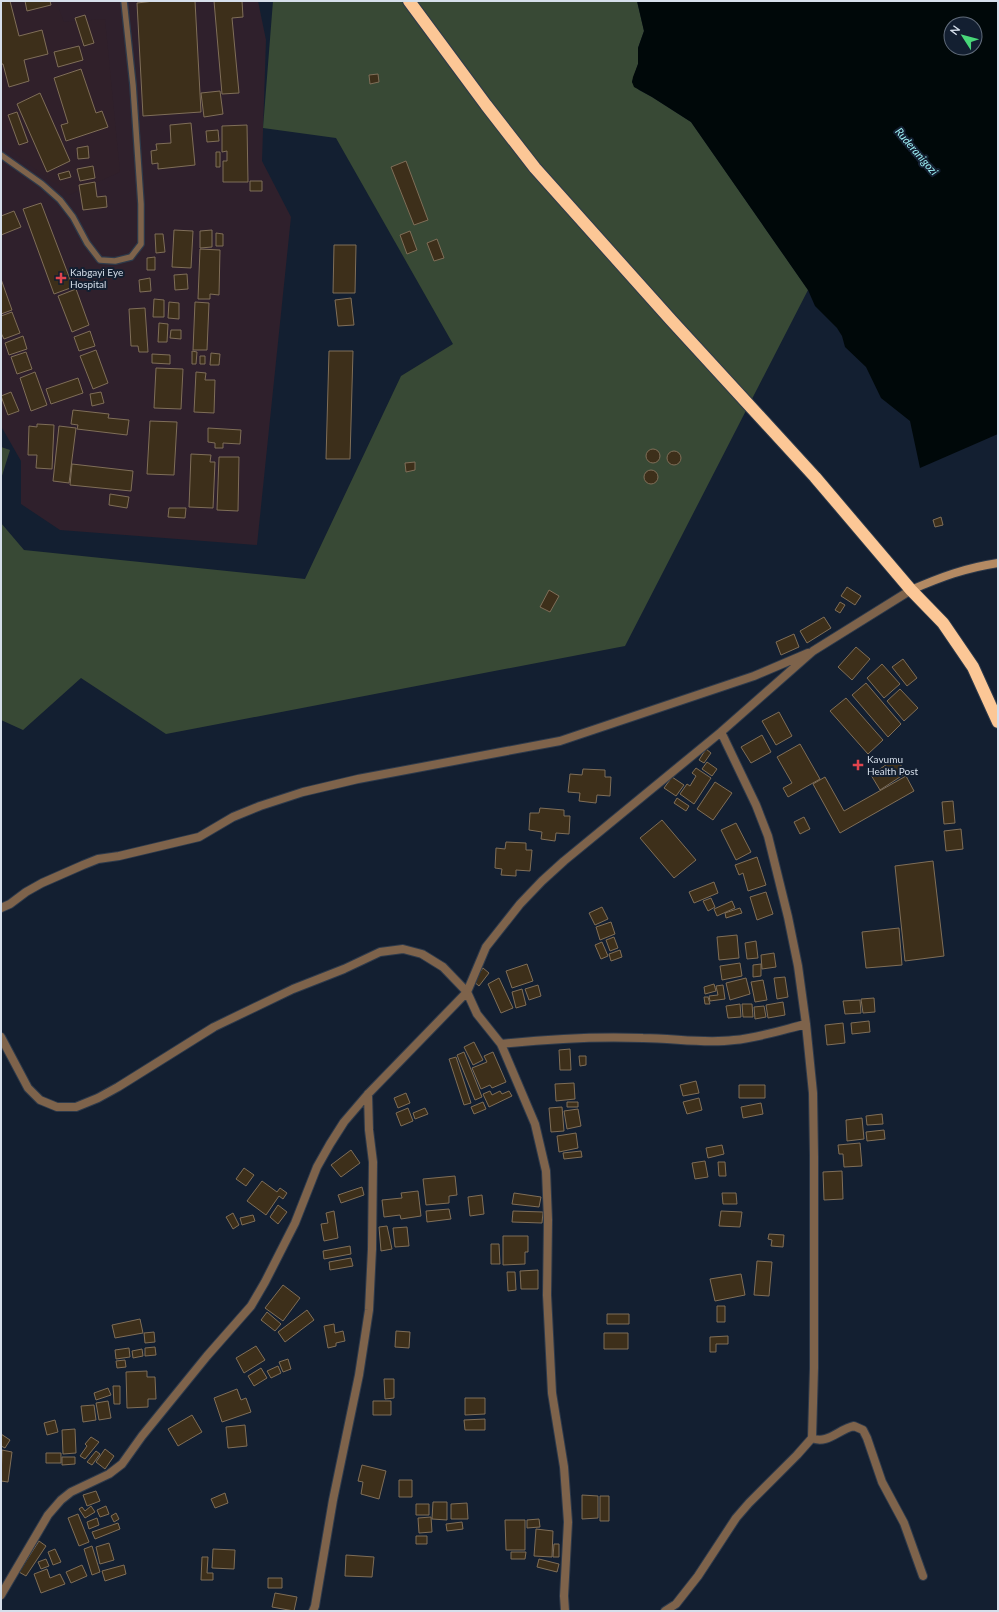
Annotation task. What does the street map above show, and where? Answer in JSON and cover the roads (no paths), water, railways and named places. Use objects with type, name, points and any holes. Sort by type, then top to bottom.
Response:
[{"type":"highway","points":[[408,1],[535,168],[671,320],[815,477],[911,590],[943,623],[972,667],[998,722]]},
{"type":"street","points":[[1,908],[10,904],[26,892],[42,883],[82,865],[98,859],[119,856],[199,837],[233,817],[260,806],[303,792],[358,779],[560,741],[754,676],[813,651],[911,590],[945,575],[982,565],[998,563]]},
{"type":"street","points":[[1,1595],[48,1515],[61,1500],[72,1492],[109,1474],[122,1464],[142,1436],[207,1356],[251,1306],[295,1224],[317,1167],[344,1122],[368,1094],[467,992],[486,946],[520,904],[542,881],[721,732],[813,651]]},
{"type":"street","points":[[665,1611],[676,1604],[698,1576],[736,1518],[812,1438],[814,1368],[814,1148],[813,1093],[806,1024],[798,966],[788,917],[768,836],[756,806],[721,732]]},
{"type":"street","points":[[1,1037],[28,1088],[40,1100],[57,1107],[76,1107],[98,1098],[118,1087],[214,1027],[293,989],[344,969],[380,952],[403,949],[422,954],[443,967],[467,992],[477,1014],[500,1044],[535,1124],[546,1171],[548,1220],[547,1294],[552,1393],[564,1467],[568,1522],[564,1596],[565,1611]]},
{"type":"street","points":[[500,1044],[601,1037],[707,1042],[735,1040],[806,1024]]},
{"type":"street","points":[[313,1611],[333,1500],[360,1375],[369,1310],[372,1249],[372,1162],[368,1130],[368,1094]]},
{"type":"street","points":[[812,1438],[818,1441],[823,1441],[842,1429],[854,1426],[863,1430],[882,1482],[904,1523],[923,1576]]},
{"type":"lane","points":[[1,155],[42,184],[60,200],[73,217],[87,243],[100,260],[115,261],[131,257],[141,244],[141,204],[124,1]]},
{"type":"water","name":"Ruderanigozi","points":[[637,1],[998,1],[998,434],[920,468],[910,421],[881,398],[866,367],[845,347],[842,336],[837,328],[815,306],[808,290],[691,122],[634,87],[632,82],[638,64],[638,48],[644,31]]},
{"type":"place","name":"Kabgayi Eye Hospital","points":[[61,278]]},
{"type":"place","name":"Kavumu Health Post","points":[[858,765]]}]
